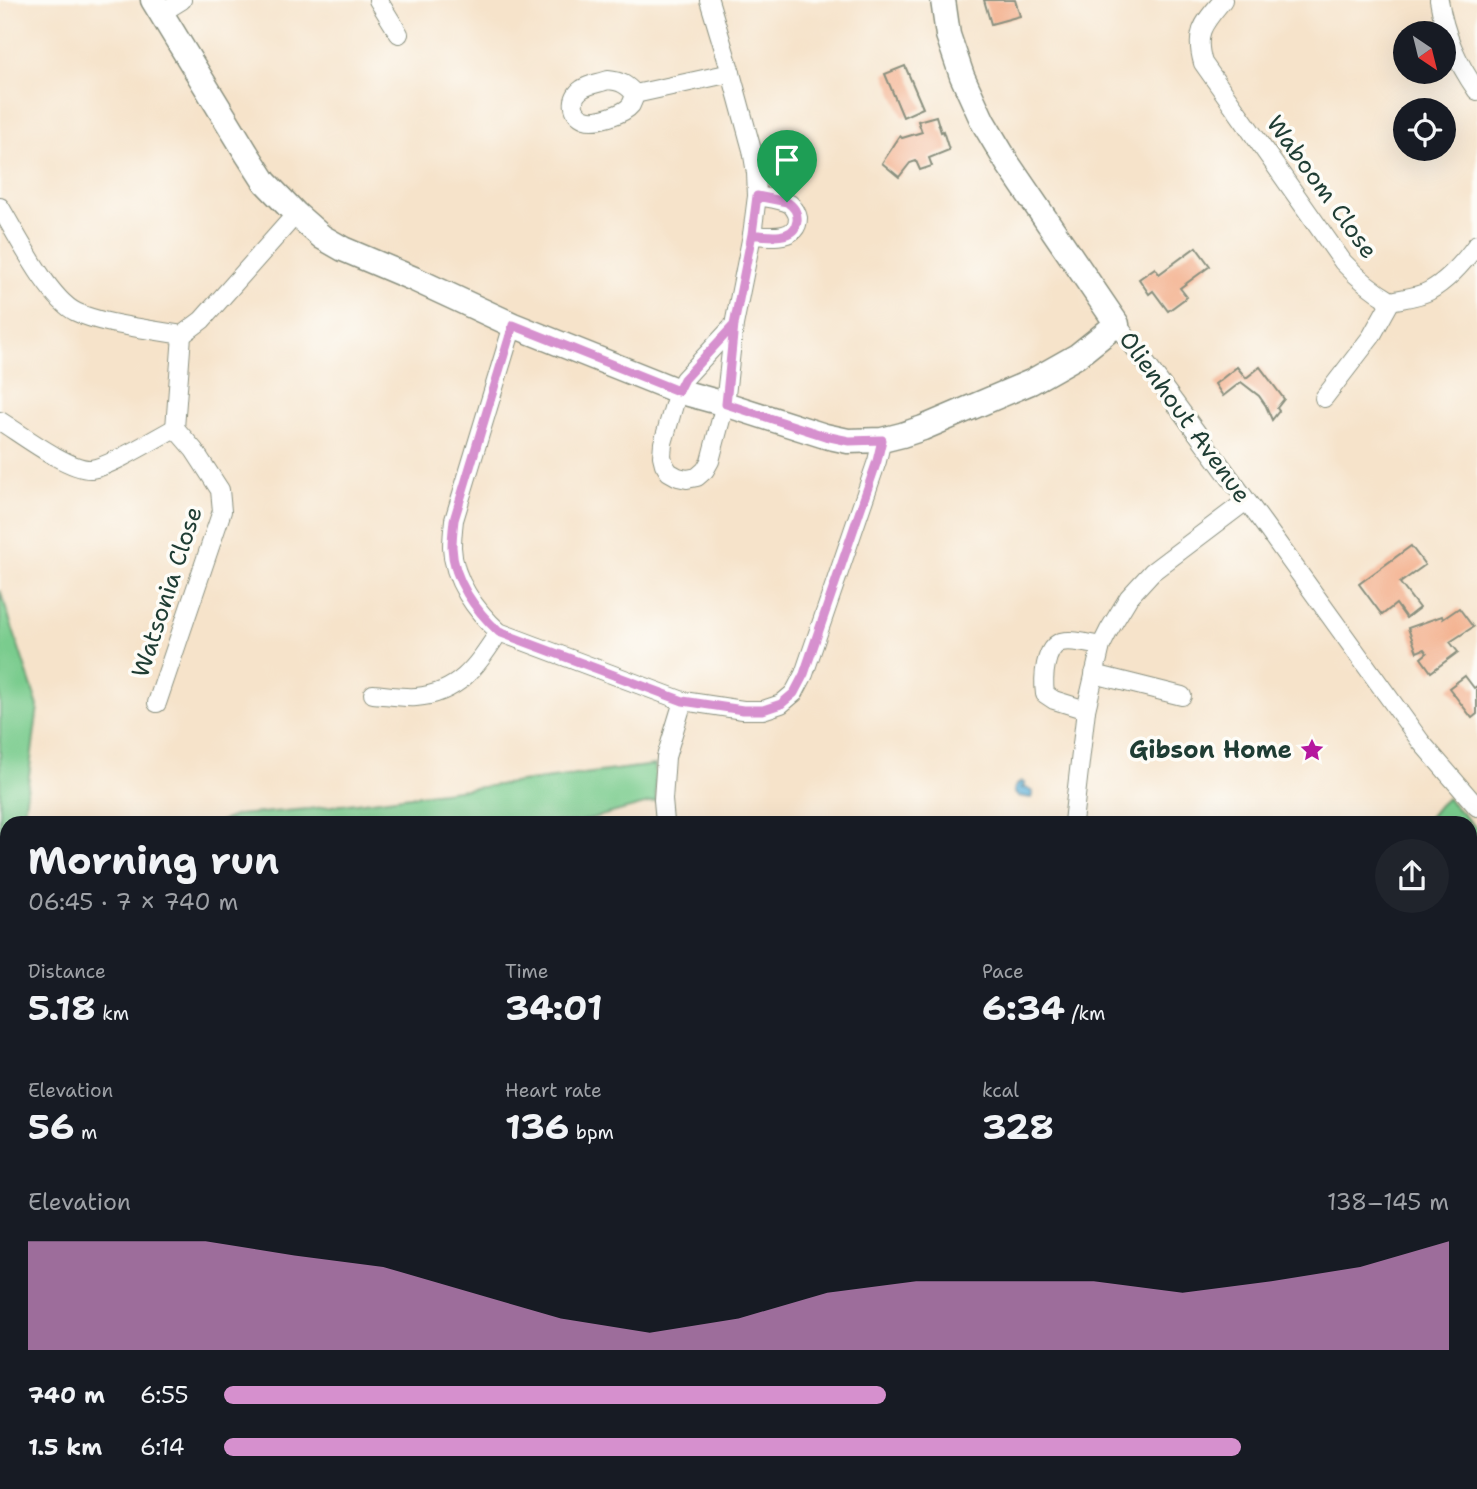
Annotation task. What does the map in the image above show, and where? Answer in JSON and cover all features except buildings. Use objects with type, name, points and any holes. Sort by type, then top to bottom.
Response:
[{"type":"street","points":[[378,0],[398,34]]},
{"type":"street","points":[[709,0],[752,150],[757,196],[734,325],[726,404],[710,461],[705,470],[696,477],[678,477],[669,472],[662,456],[663,443],[678,391],[684,379],[734,325]]},
{"type":"street","name":"Olienhout Avenue","points":[[943,0],[948,35],[961,76],[1008,164],[1118,324],[1421,742],[1477,807]]},
{"type":"street","name":"Waboom Close","points":[[1223,0],[1208,17],[1200,32],[1198,48],[1203,63],[1343,262],[1359,280],[1391,301]]},
{"type":"street","points":[[1439,0],[1446,35],[1477,91]]},
{"type":"street","points":[[165,4],[247,155],[265,182],[322,237],[343,249],[513,325],[678,391],[825,436],[849,441],[882,440],[923,428],[1031,382],[1077,356],[1118,324]]},
{"type":"street","points":[[635,94],[731,72]]},
{"type":"street","points":[[752,234],[790,233],[796,228],[798,220],[797,212],[787,202],[757,196]]},
{"type":"street","points":[[0,207],[43,279],[59,299],[74,311],[96,320],[182,335],[202,320],[296,214]]},
{"type":"street","points":[[1324,398],[1371,337],[1391,301],[1429,291],[1456,269],[1477,244]]},
{"type":"street","points":[[513,325],[454,520],[452,549],[457,572],[482,616],[499,632],[683,701],[743,710],[763,710],[781,704],[794,693],[804,674],[882,440]]},
{"type":"street","points":[[0,421],[76,467],[92,469],[110,463],[175,428],[182,335]]},
{"type":"street","name":"Watsonia Close","points":[[156,702],[222,511],[220,490],[194,450],[175,428]]},
{"type":"street","points":[[1074,816],[1086,710],[1101,646],[1129,597],[1152,572],[1246,501]]},
{"type":"street","points":[[373,694],[415,697],[438,692],[458,683],[477,665],[499,632]]},
{"type":"street","points":[[1086,710],[1054,700],[1045,694],[1047,661],[1051,650],[1063,641],[1101,646]]},
{"type":"street","points":[[1094,674],[1182,696]]},
{"type":"street","points":[[664,816],[666,757],[683,701]]},
{"type":"green space","points":[[0,590],[38,706],[24,816],[0,816]]},
{"type":"green space","points":[[655,765],[656,801],[601,816],[234,816]]},
{"type":"green space","points":[[1447,798],[1464,816],[1430,816]]},
{"type":"water","points":[[1021,781],[1025,784],[1022,788],[1033,792],[1031,798],[1018,796],[1014,792]]},
{"type":"place","name":"Gibson Home","points":[[1312,750]]},
{"type":"route","points":[[787,202],[757,196],[734,325],[684,379],[678,391],[513,325],[454,520],[452,549],[457,572],[467,593],[482,616],[499,632],[683,701],[743,710],[763,710],[781,704],[794,693],[804,674],[882,440],[849,441],[825,436],[726,404],[734,325],[752,234],[783,235],[796,228],[797,212],[787,202]]}]
